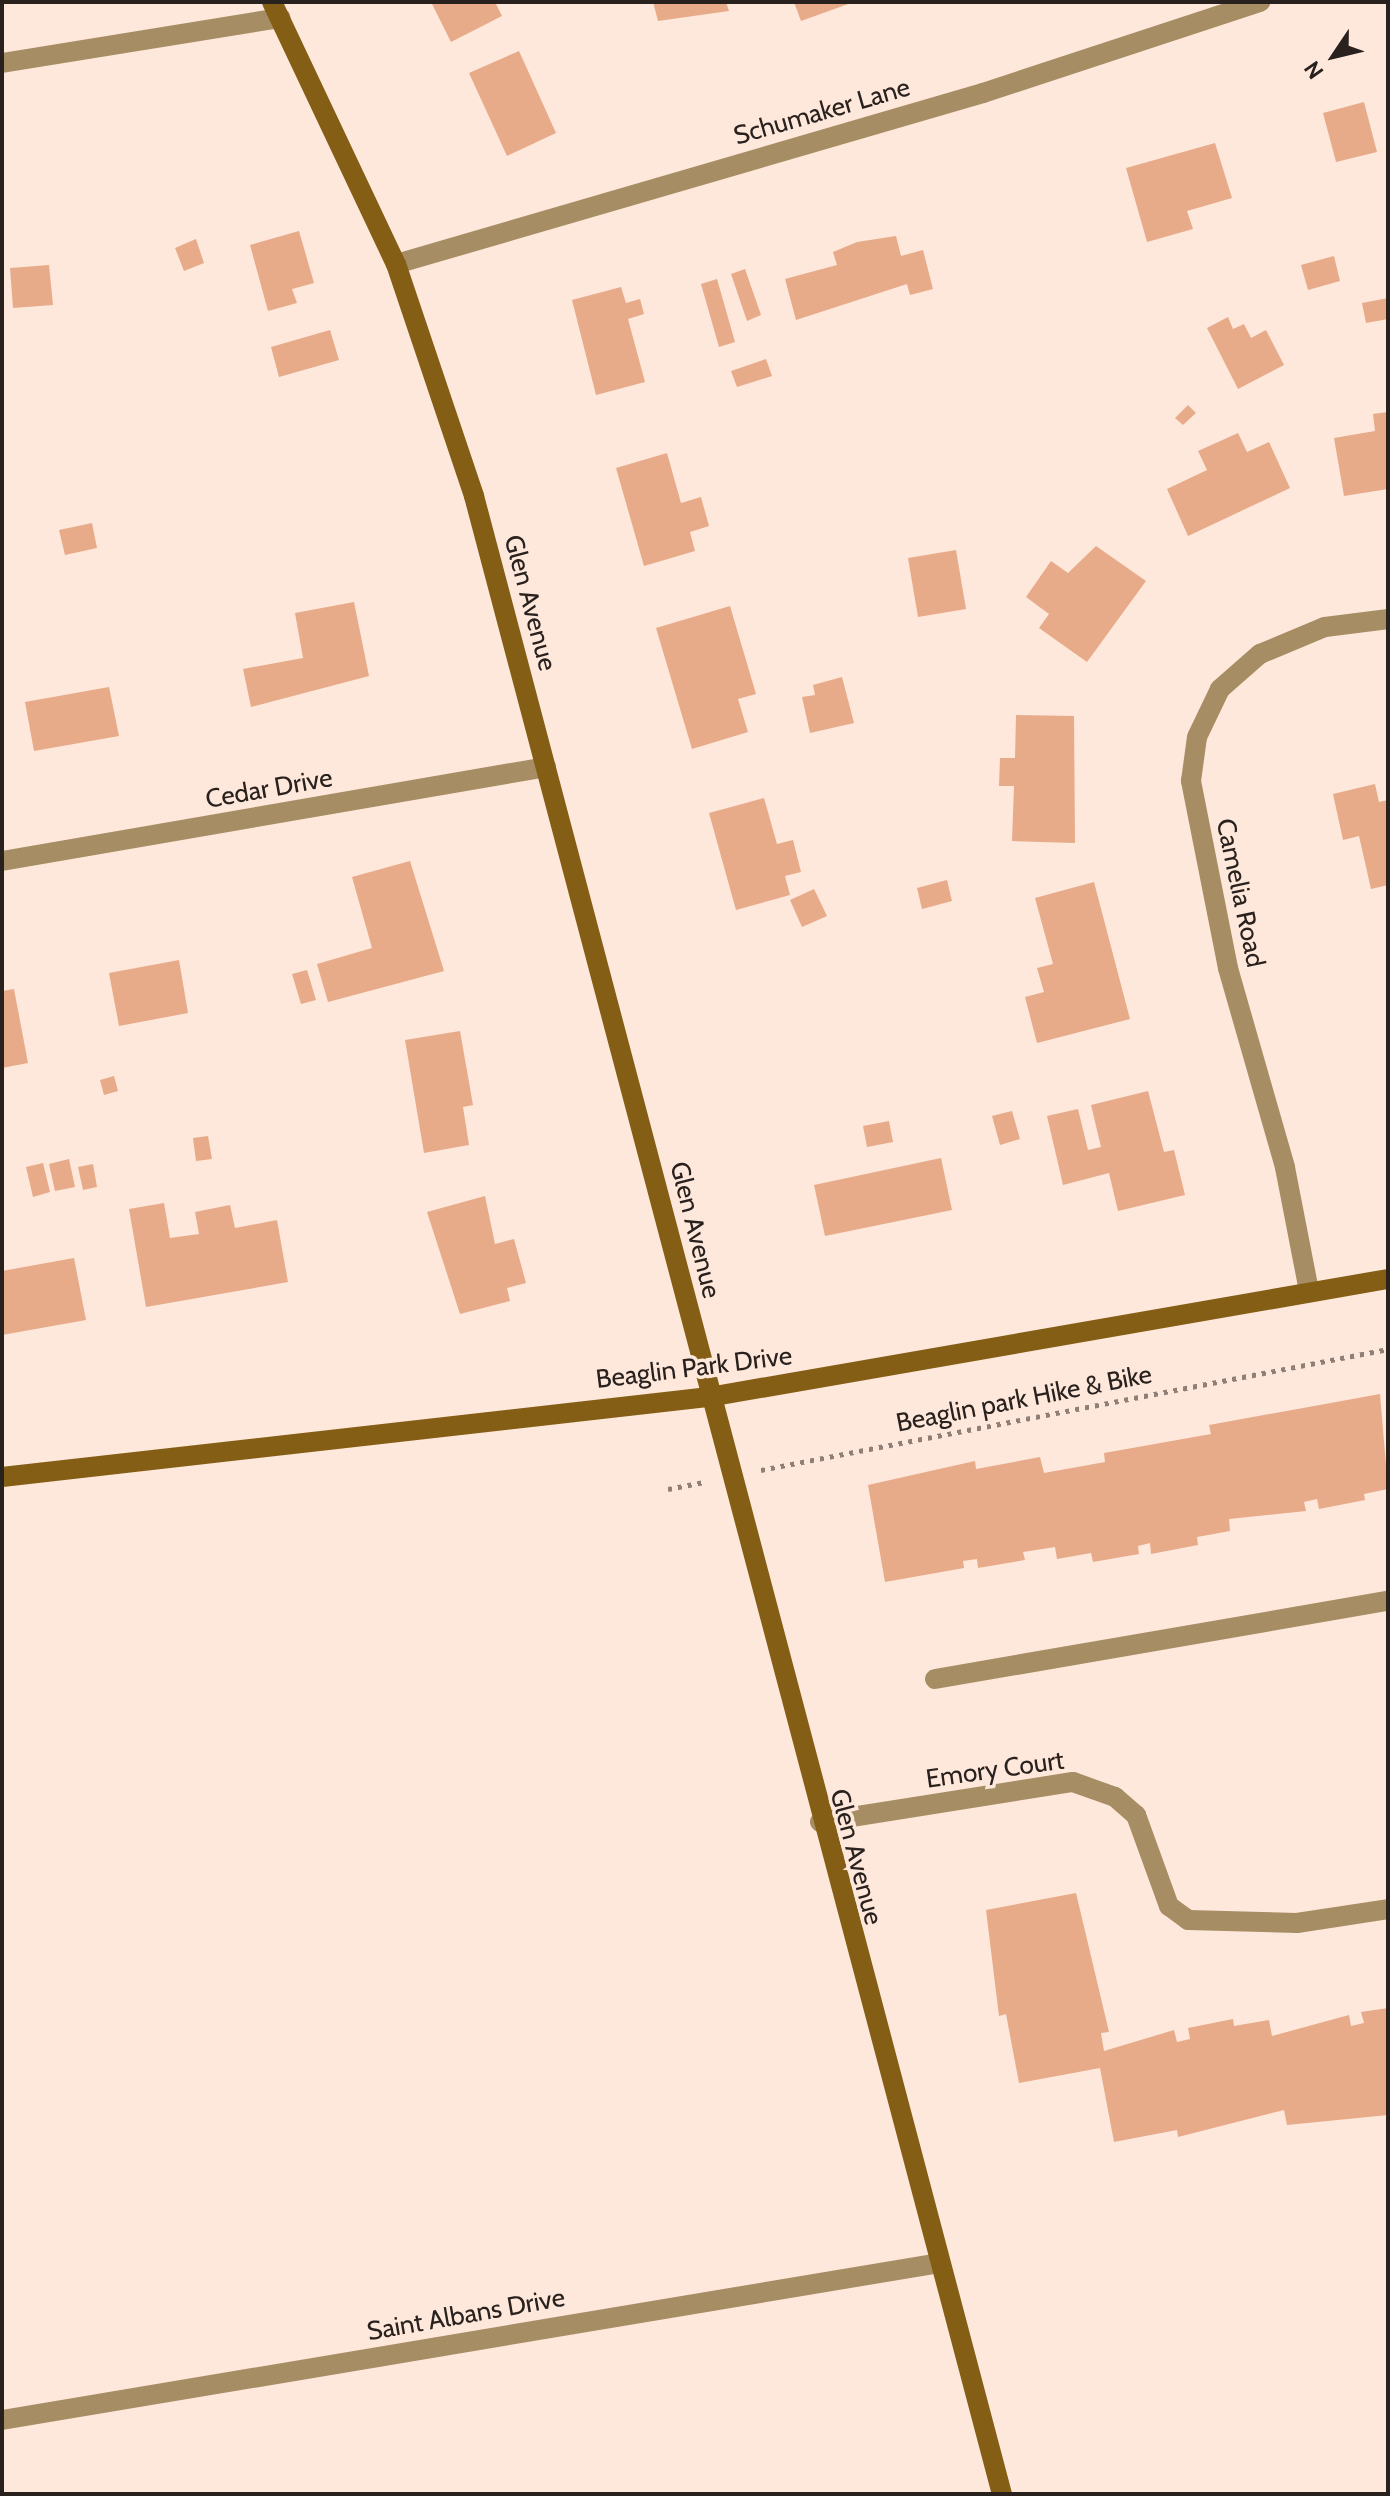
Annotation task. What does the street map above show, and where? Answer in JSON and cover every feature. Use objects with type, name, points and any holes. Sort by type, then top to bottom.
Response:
[{"type":"street","name":"Schumaker Lane","points":[[396,264],[983,93],[1260,2]]},
{"type":"street","name":"Glen Avenue","points":[[276,10],[396,264],[474,496],[820,1822],[1002,2494]]},
{"type":"street","points":[[2,63],[276,10]]},
{"type":"street","name":"Camelia Road","points":[[1309,1291],[1285,1167],[1228,968],[1191,781],[1197,737],[1220,689],[1260,654],[1325,627],[1388,619]]},
{"type":"street","name":"Cedar Drive","points":[[2,861],[546,767]]},
{"type":"street","name":"Beaglin Park Drive","points":[[2,1477],[709,1397],[1388,1279]]},
{"type":"street","points":[[935,1679],[1388,1601]]},
{"type":"street","name":"Emory Court","points":[[820,1822],[1073,1782],[1115,1797],[1136,1815],[1169,1906],[1188,1920],[1297,1923],[1388,1909]]},
{"type":"street","name":"Saint Albans Drive","points":[[2,2420],[939,2263]]},
{"type":"path","name":"Beaglin park Hike & Bike","points":[[668,1489],[1388,1349]]},
{"type":"building","points":[[431,2],[495,2],[502,16],[451,42]]},
{"type":"building","points":[[653,2],[726,2],[729,11],[658,21]]},
{"type":"building","points":[[794,2],[854,2],[801,21]]},
{"type":"building","points":[[519,51],[556,133],[507,156],[469,73]]},
{"type":"building","points":[[1364,102],[1377,152],[1336,162],[1323,113]]},
{"type":"building","points":[[1215,143],[1232,198],[1187,211],[1193,229],[1147,242],[1126,168]]},
{"type":"building","points":[[299,231],[314,283],[292,289],[297,303],[268,311],[250,245]]},
{"type":"building","points":[[896,236],[901,256],[923,250],[933,289],[910,295],[907,284],[796,320],[785,279],[837,265],[833,252],[857,242]]},
{"type":"building","points":[[196,239],[204,263],[184,271],[175,248]]},
{"type":"building","points":[[1334,256],[1340,281],[1308,290],[1301,265]]},
{"type":"building","points":[[49,265],[53,305],[13,308],[10,268]]},
{"type":"building","points":[[745,269],[761,315],[747,321],[731,274]]},
{"type":"building","points":[[717,279],[735,342],[719,347],[701,284]]},
{"type":"building","points":[[621,287],[626,303],[640,299],[644,314],[628,319],[645,382],[596,395],[572,300]]},
{"type":"building","points":[[1388,298],[1388,319],[1366,323],[1362,303]]},
{"type":"building","points":[[1228,317],[1233,329],[1244,324],[1251,338],[1266,330],[1284,365],[1238,389],[1207,328]]},
{"type":"building","points":[[330,330],[339,360],[279,377],[271,347]]},
{"type":"building","points":[[766,359],[772,376],[737,387],[731,371]]},
{"type":"building","points":[[1188,405],[1196,413],[1183,425],[1175,418]]},
{"type":"building","points":[[1388,412],[1388,489],[1344,496],[1334,438],[1375,431],[1373,414]]},
{"type":"building","points":[[1238,433],[1247,452],[1269,442],[1290,488],[1188,536],[1167,489],[1207,470],[1198,451]]},
{"type":"building","points":[[667,453],[681,503],[701,497],[709,526],[690,532],[695,551],[644,566],[616,468]]},
{"type":"building","points":[[92,523],[97,548],[65,555],[59,530]]},
{"type":"building","points":[[1096,546],[1146,581],[1087,662],[1039,628],[1049,614],[1026,597],[1051,561],[1068,573]]},
{"type":"building","points":[[956,550],[966,609],[918,617],[908,558]]},
{"type":"building","points":[[354,602],[369,676],[251,707],[243,669],[303,658],[295,613]]},
{"type":"building","points":[[730,606],[756,694],[738,699],[748,732],[692,749],[656,628]]},
{"type":"building","points":[[842,677],[854,723],[810,733],[802,697],[815,695],[813,685]]},
{"type":"building","points":[[109,687],[119,736],[34,751],[25,702]]},
{"type":"building","points":[[1016,715],[1074,716],[1075,843],[1012,841],[1014,786],[999,786],[1000,758],[1015,758]]},
{"type":"building","points":[[1375,784],[1379,802],[1388,800],[1388,885],[1371,889],[1359,836],[1343,840],[1333,794]]},
{"type":"building","points":[[764,798],[777,844],[793,840],[801,872],[785,876],[790,895],[736,910],[709,813]]},
{"type":"building","points":[[410,861],[444,971],[328,1002],[317,964],[372,948],[352,877]]},
{"type":"building","points":[[947,880],[952,901],[922,909],[917,888]]},
{"type":"building","points":[[1094,882],[1130,1019],[1037,1043],[1025,997],[1044,992],[1037,968],[1053,964],[1035,898]]},
{"type":"building","points":[[814,889],[827,916],[802,927],[790,900]]},
{"type":"building","points":[[179,960],[188,1013],[119,1026],[109,973]]},
{"type":"building","points":[[307,970],[316,1000],[301,1004],[292,974]]},
{"type":"building","points":[[14,989],[28,1063],[2,1068],[2,991]]},
{"type":"building","points":[[460,1031],[473,1105],[463,1107],[469,1145],[424,1153],[405,1040]]},
{"type":"building","points":[[114,1076],[118,1091],[104,1095],[100,1080]]},
{"type":"building","points":[[1148,1091],[1164,1152],[1174,1150],[1185,1195],[1118,1211],[1109,1173],[1063,1185],[1047,1116],[1078,1109],[1088,1150],[1101,1147],[1091,1105]]},
{"type":"building","points":[[1012,1111],[1020,1139],[1000,1145],[992,1116]]},
{"type":"building","points":[[889,1121],[893,1142],[867,1147],[863,1126]]},
{"type":"building","points":[[208,1136],[212,1159],[196,1161],[193,1138]]},
{"type":"building","points":[[941,1158],[952,1210],[825,1236],[814,1185]]},
{"type":"building","points":[[69,1159],[75,1187],[55,1191],[49,1164]]},
{"type":"building","points":[[43,1163],[50,1192],[33,1197],[26,1167]]},
{"type":"building","points":[[93,1164],[97,1187],[83,1190],[78,1167]]},
{"type":"building","points":[[485,1196],[495,1244],[514,1239],[526,1283],[507,1288],[510,1301],[460,1314],[427,1212]]},
{"type":"building","points":[[164,1203],[170,1238],[199,1234],[195,1212],[230,1205],[235,1228],[277,1220],[288,1282],[146,1307],[129,1209]]},
{"type":"building","points":[[74,1258],[86,1320],[2,1335],[2,1271]]},
{"type":"building","points":[[1380,1394],[1388,1489],[1364,1494],[1365,1500],[1319,1509],[1317,1499],[1304,1502],[1306,1511],[1229,1519],[1230,1531],[1197,1537],[1198,1545],[1151,1554],[1150,1543],[1138,1546],[1139,1554],[1093,1562],[1091,1553],[1057,1559],[1055,1547],[1023,1552],[1025,1560],[978,1568],[977,1559],[963,1561],[964,1568],[885,1582],[868,1485],[975,1461],[976,1469],[1040,1457],[1044,1473],[1105,1462],[1104,1453],[1211,1434],[1209,1425]]},
{"type":"building","points":[[1076,1893],[1109,2032],[1101,2033],[1104,2051],[1174,2030],[1177,2042],[1190,2039],[1188,2028],[1233,2019],[1234,2026],[1269,2020],[1272,2036],[1349,2015],[1351,2026],[1364,2023],[1361,2012],[1388,2008],[1388,2115],[1287,2125],[1284,2110],[1178,2137],[1177,2130],[1114,2142],[1100,2068],[1019,2083],[1006,2014],[999,2016],[986,1910]]}]
